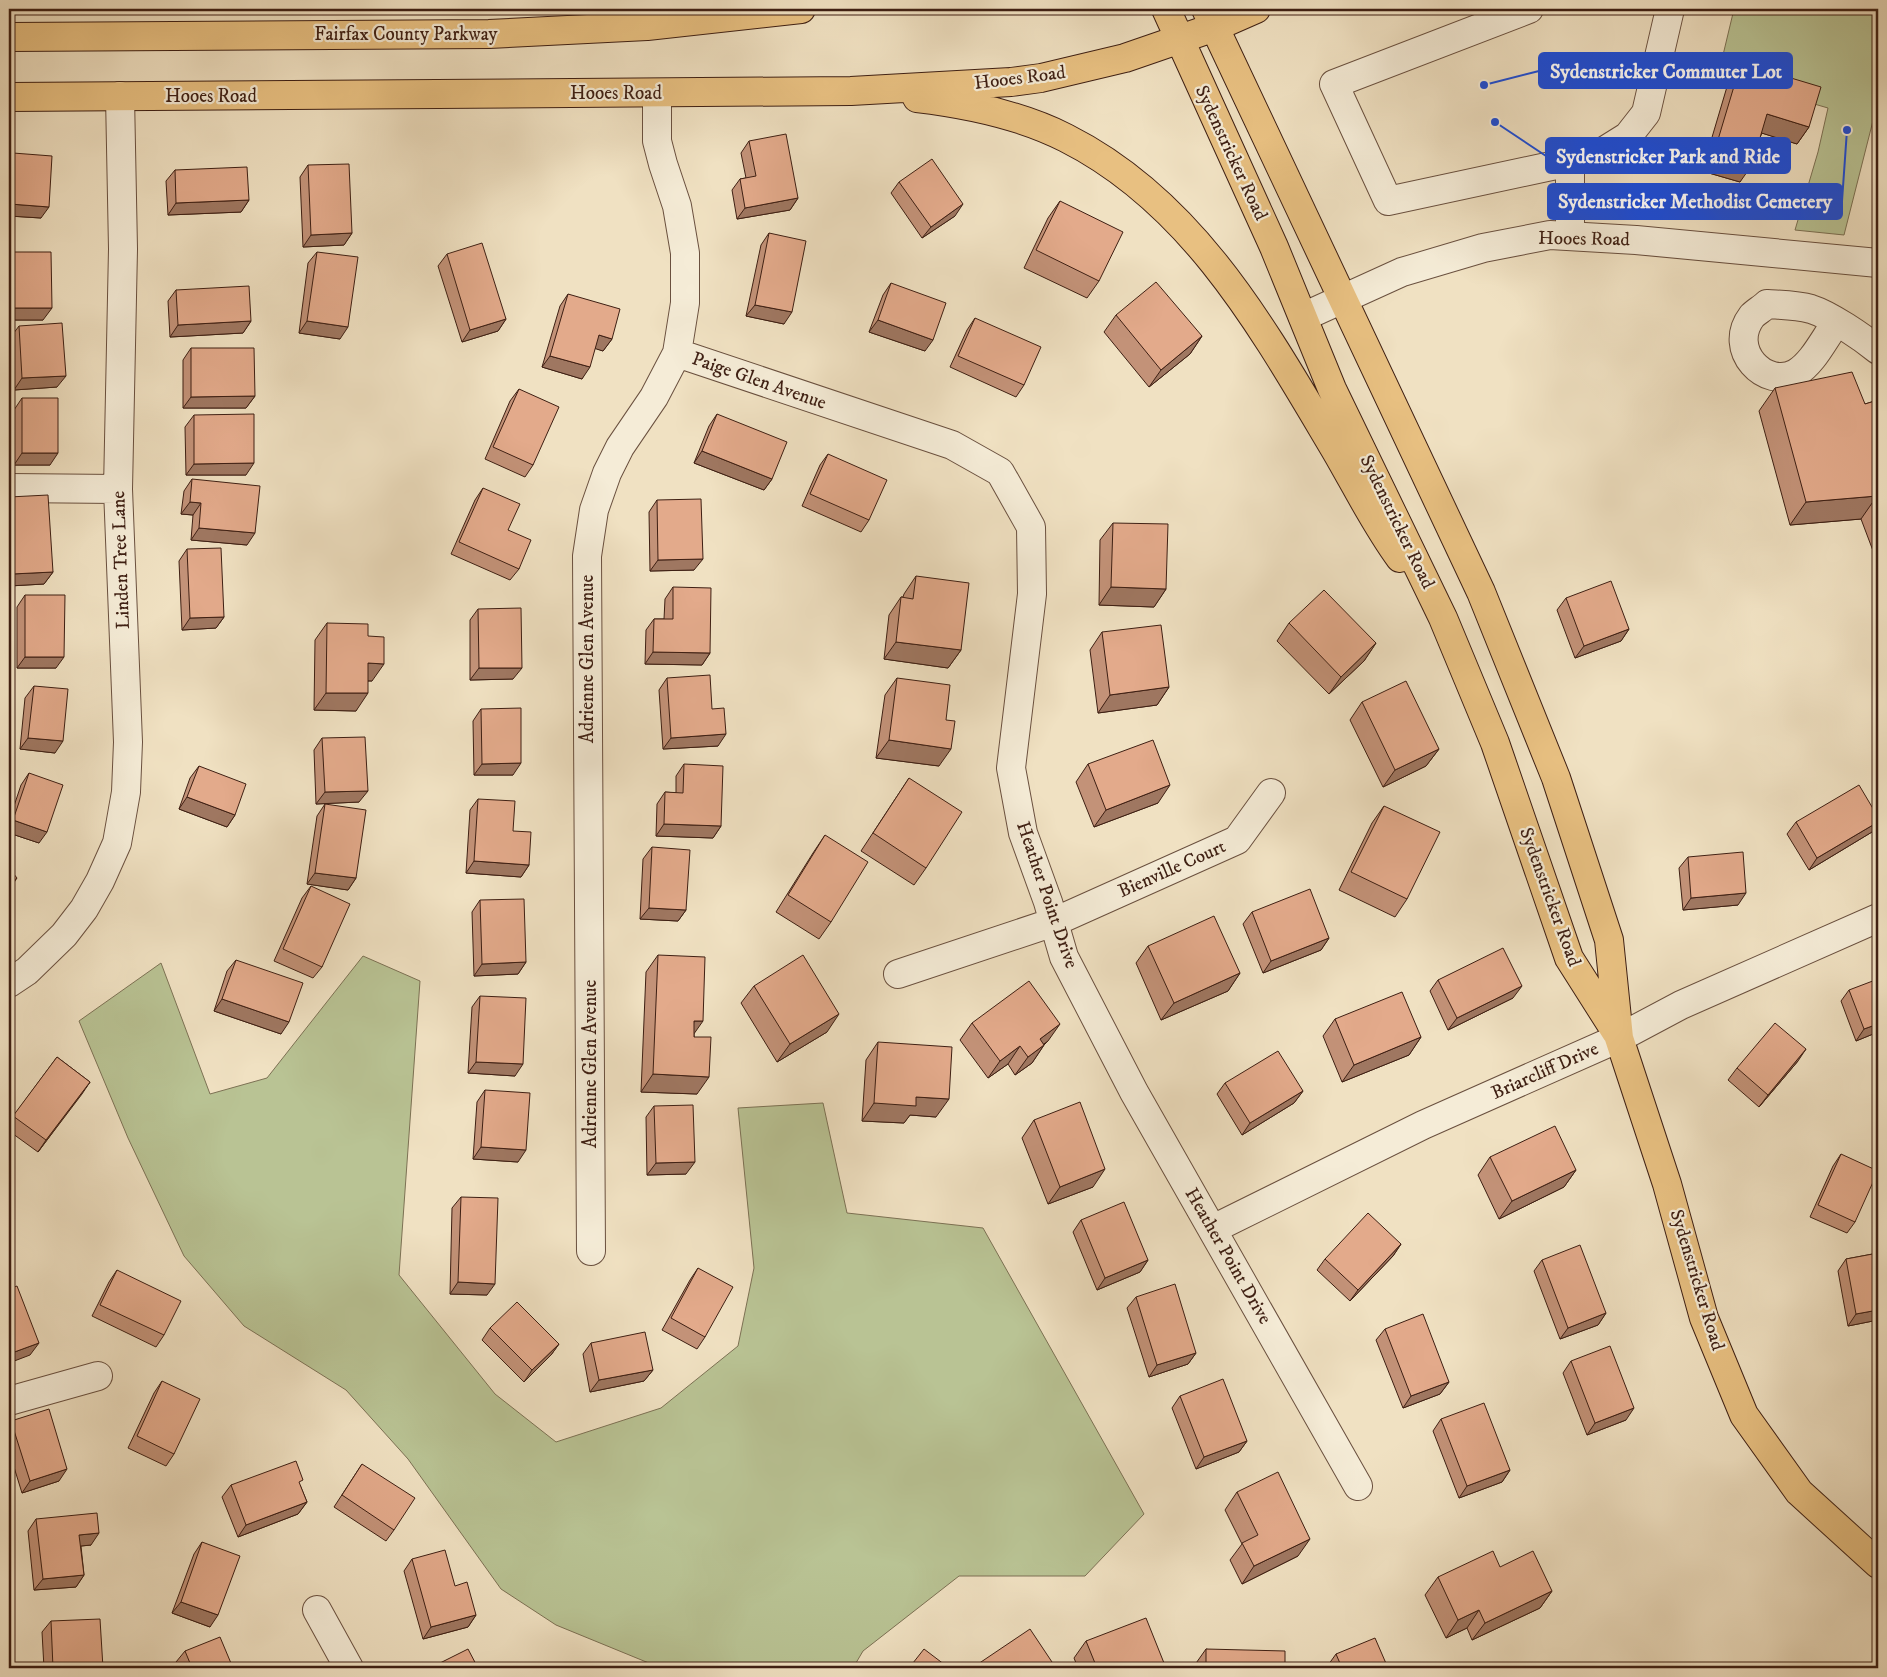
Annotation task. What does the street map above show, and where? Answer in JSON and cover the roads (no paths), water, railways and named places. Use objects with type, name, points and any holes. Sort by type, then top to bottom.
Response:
[{"type":"main road","name":"Fairfax County Parkway","points":[[9,37],[489,34],[648,26],[801,9]]},
{"type":"main road","name":"Sydenstricker Road","points":[[1166,9],[1274,247],[1332,389],[1443,618],[1494,743],[1569,958],[1619,1038]]},
{"type":"main road","name":"Hooes Road","points":[[9,97],[851,91],[996,83],[1041,78],[1096,66],[1180,40],[1211,18],[1256,9]]},
{"type":"main road","name":"Sydenstricker Road","points":[[1211,18],[1481,592],[1556,778],[1610,940],[1619,1038],[1668,1184],[1704,1318],[1744,1415],[1799,1492],[1878,1564]]},
{"type":"main road","points":[[851,91],[953,103],[1027,122],[1065,137],[1105,160],[1162,204],[1199,243],[1236,295],[1306,401],[1380,530],[1443,618]]},
{"type":"street","points":[[1529,9],[1334,84],[1388,201],[1570,162],[1604,151],[1628,136],[1646,113],[1670,9]]},
{"type":"street","name":"Adrienne Glen Avenue","points":[[591,1251],[587,556],[594,510],[607,473],[620,447],[654,397],[677,353],[685,303],[685,253],[677,206],[662,164],[658,141],[657,93]]},
{"type":"street","name":"Linden Tree Lane","points":[[9,983],[27,971],[64,935],[92,895],[117,843],[126,792],[128,742],[118,489],[123,249],[120,96]]},
{"type":"street","points":[[1570,162],[1570,235]]},
{"type":"street","name":"Hooes Road","points":[[1303,317],[1402,272],[1483,248],[1531,237],[1570,235],[1878,263]]},
{"type":"street","points":[[1836,323],[1862,337],[1878,350]]},
{"type":"street","name":"Paige Glen Avenue","points":[[677,353],[841,408]]},
{"type":"street","name":"Heather Point Drive","points":[[841,408],[952,445],[1000,472],[1031,527],[1032,594],[1011,768],[1023,834],[1064,956],[1134,1092],[1358,1486]]},
{"type":"street","points":[[9,488],[118,489]]},
{"type":"street","name":"Bienville Court","points":[[898,974],[1054,922],[1238,840],[1271,793]]},
{"type":"street","name":"Briarcliff Drive","points":[[1213,1229],[1423,1126],[1619,1038],[1681,1004],[1878,918]]},
{"type":"street","points":[[9,1401],[98,1376]]},
{"type":"street","points":[[317,1610],[349,1668]]},
{"type":"place","name":"Sydenstricker Commuter Lot","points":[[1484,85]]},
{"type":"place","name":"Sydenstricker Park and Ride","points":[[1495,122]]},
{"type":"place","name":"Sydenstricker Methodist Cemetery","points":[[1847,130]]}]
